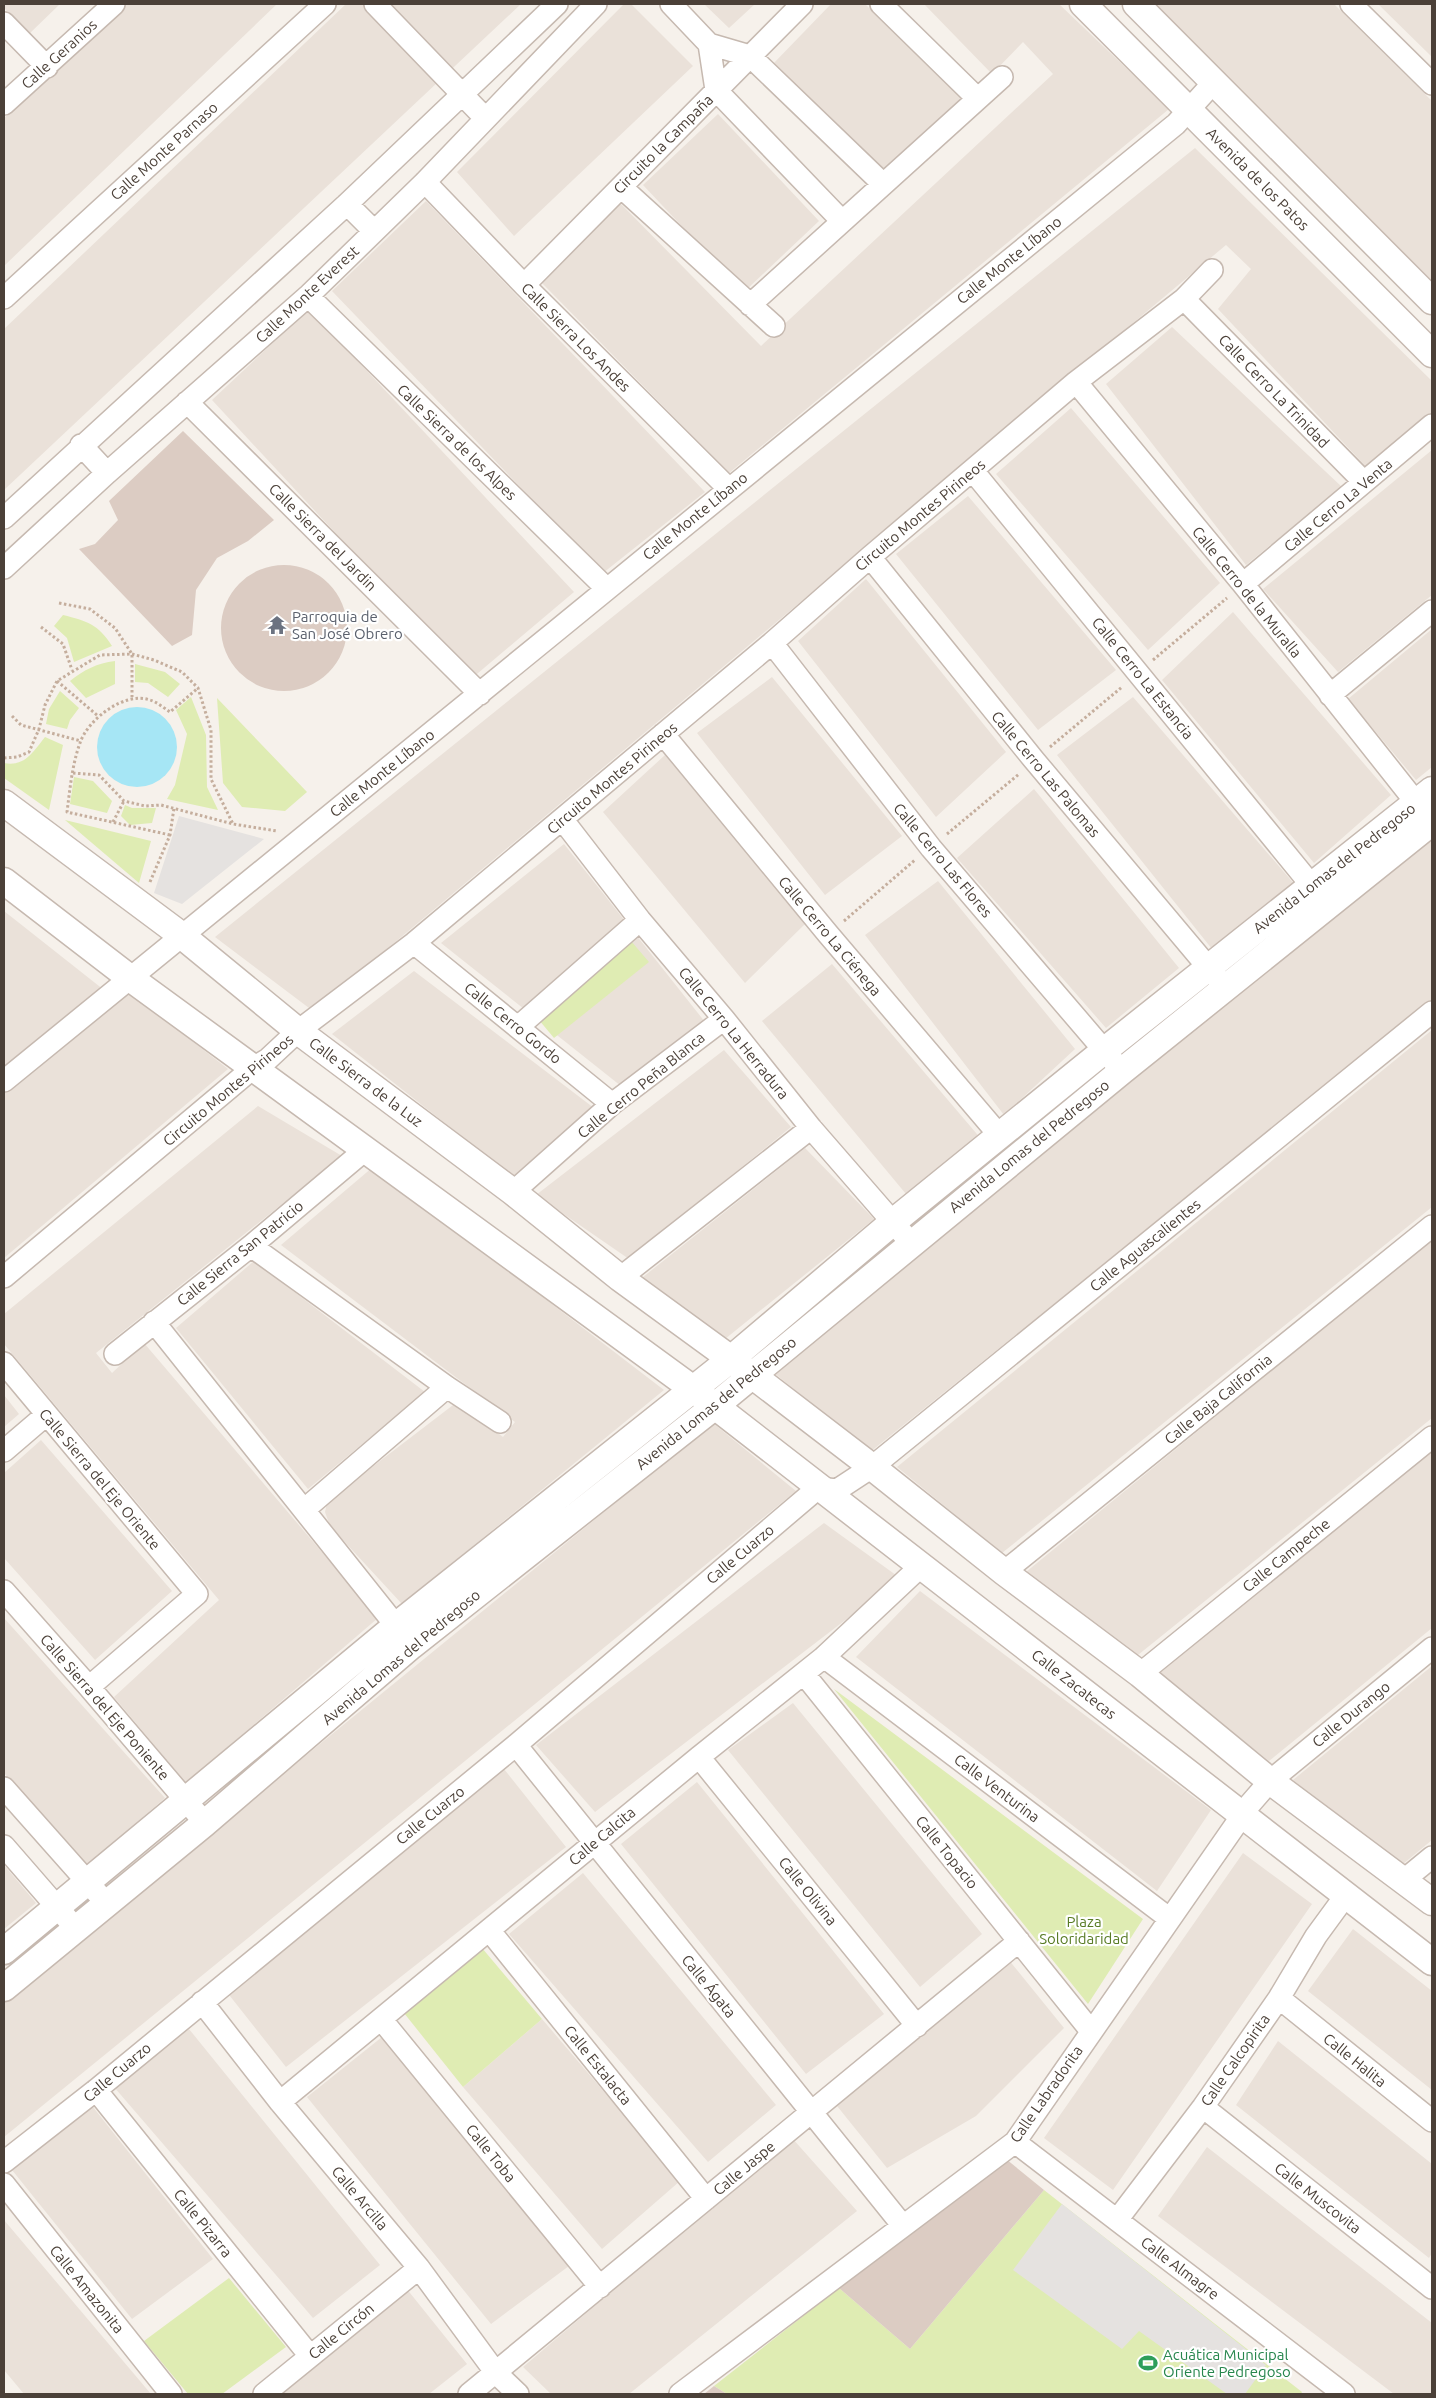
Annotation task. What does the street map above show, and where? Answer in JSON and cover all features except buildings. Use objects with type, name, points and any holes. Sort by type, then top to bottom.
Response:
[{"type":"street","name":"Calle Geranios","points":[[4,104],[47,67],[114,4]]},
{"type":"street","name":"Calle Monte Parnaso","points":[[4,298],[325,4]]},
{"type":"street","points":[[375,4],[485,118]]},
{"type":"street","points":[[4,518],[81,445],[347,204],[557,4]]},
{"type":"street","points":[[561,4],[579,21]]},
{"type":"street","name":"Calle Monte Everest","points":[[4,568],[107,472],[308,296],[425,182],[596,4]]},
{"type":"street","points":[[671,4],[710,44],[750,56],[882,183]]},
{"type":"street","name":"Circuito la Campaña","points":[[524,285],[802,4]]},
{"type":"street","points":[[881,4],[977,98]]},
{"type":"street","name":"Avenida de los Patos","points":[[1083,4],[1432,354]]},
{"type":"street","points":[[1136,4],[1432,301]]},
{"type":"street","points":[[1351,4],[1432,84]]},
{"type":"street","points":[[4,23],[47,67]]},
{"type":"street","points":[[710,44],[716,90],[841,220]]},
{"type":"street","points":[[750,305],[841,220],[1002,77]]},
{"type":"street","name":"Calle Monte Líbano","points":[[137,973],[176,939],[480,694],[606,588],[1176,124],[1214,82]]},
{"type":"street","name":"Calle Sierra Los Andes","points":[[425,182],[524,285],[729,489]]},
{"type":"street","points":[[621,187],[774,326]]},
{"type":"street","points":[[347,204],[374,231]]},
{"type":"street","name":"Circuito Montes Pirineos","points":[[4,1277],[294,1035],[414,943],[772,644],[870,557],[1076,382],[1184,299],[1212,270]]},
{"type":"street","name":"Calle Sierra de los Alpes","points":[[308,296],[606,588]]},
{"type":"street","name":"Calle Cerro La Trinidad","points":[[1184,299],[1364,482]]},
{"type":"street","name":"Calle Cerro de la Muralla","points":[[1076,382],[1243,584],[1330,695],[1428,810]]},
{"type":"street","name":"Calle Sierra del Jardin","points":[[187,402],[480,694]]},
{"type":"street","name":"Calle Cerro La Venta","points":[[1243,584],[1432,425]]},
{"type":"street","points":[[81,445],[107,472]]},
{"type":"street","name":"Calle Cerro La Estancia","points":[[973,471],[1320,896]]},
{"type":"street","name":"Calle Cerro Las Palomas","points":[[870,557],[1034,760],[1226,988]]},
{"type":"street","points":[[1330,695],[1432,611]]},
{"type":"street","name":"Calle Cerro Las Flores","points":[[772,644],[930,848],[1122,1071]]},
{"type":"street","name":"Calle Cerro La Ciénega","points":[[663,734],[828,934],[1000,1136]]},
{"type":"street","name":"Calle Sierra de la Luz","points":[[4,803],[140,905],[176,939],[294,1035],[513,1192],[736,1371]]},
{"type":"street","name":"Avenida Lomas del Pedregoso","points":[[4,1951],[186,1800],[404,1635],[715,1406],[736,1371],[893,1222],[1208,968],[1320,896],[1428,810]]},
{"type":"street","name":"Calle Cerro La Herradura","points":[[562,819],[640,920],[724,1019],[811,1128],[911,1243]]},
{"type":"street","points":[[4,881],[137,973],[261,1063],[365,1150],[715,1406]]},
{"type":"street","name":"Avenida Lomas del Pedregoso","points":[[4,1988],[205,1823],[404,1635],[693,1389],[736,1371],[911,1243],[1226,988],[1320,896]]},
{"type":"street","points":[[518,1027],[640,920]]},
{"type":"street","name":"Calle Cerro Gordo","points":[[414,943],[612,1104]]},
{"type":"street","points":[[4,1081],[137,973]]},
{"type":"street","name":"Calle Aguascalientes","points":[[864,1472],[1432,1012]]},
{"type":"street","name":"Calle Cerro Peña Blanca","points":[[513,1192],[612,1104],[724,1019]]},
{"type":"street","points":[[620,1278],[811,1128]]},
{"type":"street","name":"Calle Sierra San Patricio","points":[[114,1354],[251,1246],[365,1150]]},
{"type":"street","name":"Calle Baja California","points":[[1004,1572],[1432,1226]]},
{"type":"street","points":[[251,1246],[447,1387],[500,1422]]},
{"type":"street","points":[[154,1322],[404,1635]]},
{"type":"street","name":"Calle Sierra del Eje Oriente","points":[[4,1363],[197,1594],[89,1687]]},
{"type":"street","name":"Calle Zacatecas","points":[[736,1371],[864,1472],[1004,1572],[1140,1674],[1346,1896],[1432,1962]]},
{"type":"street","points":[[305,1509],[447,1387]]},
{"type":"street","name":"Calle Zacatecas","points":[[715,1406],[828,1489],[921,1566],[1256,1798],[1404,1880],[1432,1902]]},
{"type":"street","points":[[4,1451],[46,1415]]},
{"type":"street","name":"Calle Campeche","points":[[1140,1674],[1432,1436]]},
{"type":"street","name":"Calle Cuarzo","points":[[4,2162],[96,2090],[828,1489],[864,1472]]},
{"type":"street","name":"Calle Calcita","points":[[280,2102],[699,1757],[804,1674],[921,1566]]},
{"type":"street","name":"Calle Sierra del Eje Poniente","points":[[4,1591],[205,1823]]},
{"type":"street","name":"Calle Durango","points":[[1256,1798],[1432,1648]]},
{"type":"street","name":"Calle Venturina","points":[[824,1657],[1170,1919]]},
{"type":"street","name":"Calle Topacio","points":[[804,1674],[1090,2031]]},
{"type":"street","name":"Calle Ágata","points":[[516,1745],[810,2113],[903,2226]]},
{"type":"street","name":"Calle Olivina","points":[[699,1757],[916,2026]]},
{"type":"street","points":[[4,1788],[107,1904]]},
{"type":"street","name":"Calle Labradorita","points":[[680,2394],[1015,2142],[1090,2031],[1256,1798]]},
{"type":"street","points":[[4,1846],[77,1930]]},
{"type":"street","points":[[1404,1880],[1432,1857]]},
{"type":"street","name":"Calle Calcopirita","points":[[1117,2220],[1203,2107],[1279,1998],[1316,1936],[1346,1896]]},
{"type":"street","name":"Calle Estalacta","points":[[489,1930],[706,2199]]},
{"type":"street","name":"Calle Jaspe","points":[[470,2394],[1019,1941]]},
{"type":"street","name":"Calle Halita","points":[[1279,1998],[1432,2121]]},
{"type":"street","name":"Calle Arcilla","points":[[202,2002],[280,2102],[419,2268],[496,2373],[518,2394]]},
{"type":"street","name":"Calle Toba","points":[[382,2019],[600,2287]]},
{"type":"street","name":"Calle Pizarra","points":[[96,2090],[310,2356]]},
{"type":"street","name":"Calle Muscovita","points":[[1203,2107],[1432,2288]]},
{"type":"street","name":"Calle Almagre","points":[[1015,2142],[1340,2393]]},
{"type":"street","name":"Calle Amazonita","points":[[4,2184],[171,2394]]},
{"type":"street","name":"Calle Circón","points":[[264,2394],[419,2268]]},
{"type":"path","points":[[59,603],[90,609],[115,628],[132,654],[132,697]]},
{"type":"path","points":[[41,627],[63,644],[72,670]]},
{"type":"path","points":[[4,758],[17,757],[29,752],[39,729],[45,705],[57,681],[72,670],[100,655],[132,654],[154,660],[182,672],[198,688],[210,730],[211,779],[233,824]]},
{"type":"path","points":[[57,681],[98,716]]},
{"type":"path","points":[[170,836],[67,812],[73,773],[80,741],[98,716],[132,697],[151,700],[170,712],[198,688]]},
{"type":"path","points":[[12,716],[21,724],[80,741]]},
{"type":"path","points":[[73,773],[99,775],[124,801],[145,806],[174,808],[233,824],[283,831]]},
{"type":"path","points":[[113,822],[124,801]]},
{"type":"path","points":[[140,905],[170,836],[174,808]]},
{"type":"shaded area","points":[[4,4],[60,4],[29,34],[4,8]]},
{"type":"shaded area","points":[[126,4],[277,4],[4,266],[4,118]]},
{"type":"shaded area","points":[[346,4],[521,4],[4,490],[4,329]]},
{"type":"shaded area","points":[[624,4],[631,4],[693,66],[514,236],[457,172]]},
{"type":"shaded area","points":[[704,4],[755,4],[729,28]]},
{"type":"shaded area","points":[[831,4],[865,4],[963,99],[887,177],[772,65]]},
{"type":"shaded area","points":[[924,4],[1059,4],[1169,109],[729,473],[539,280],[618,201],[761,346],[1053,74],[1023,42],[992,74]]},
{"type":"shaded area","points":[[1155,4],[1334,4],[1432,101],[1432,281]]},
{"type":"shaded area","points":[[1378,4],[1432,4],[1432,57]]},
{"type":"shaded area","points":[[718,114],[819,221],[744,292],[643,185]]},
{"type":"shaded area","points":[[1195,148],[1432,381],[1432,420],[1370,471],[1218,309],[1251,269],[1226,245],[313,1011],[215,937]]},
{"type":"shaded area","points":[[426,201],[705,492],[603,573],[332,291]]},
{"type":"shaded area","points":[[309,309],[574,592],[471,679],[212,400]]},
{"type":"shaded area","points":[[1172,327],[1342,487],[1246,565],[1106,384]]},
{"type":"shaded area","points":[[1071,408],[1220,583],[1148,650],[996,474]]},
{"type":"shaded area","points":[[1432,450],[1432,595],[1338,672],[1263,589]]},
{"type":"shaded area","points":[[968,496],[1116,670],[1038,730],[896,554]]},
{"type":"shaded area","points":[[866,579],[1006,752],[936,817],[798,641]]},
{"type":"shaded area","points":[[1233,612],[1391,795],[1314,863],[1162,680]]},
{"type":"shaded area","points":[[1432,629],[1432,767],[1416,780],[1348,699]]},
{"type":"shaded area","points":[[772,677],[902,836],[825,895],[697,733]]},
{"type":"shaded area","points":[[1133,697],[1296,886],[1212,949],[1057,755]]},
{"type":"shaded area","points":[[665,755],[805,924],[745,983],[603,812]]},
{"type":"shaded area","points":[[1034,789],[1179,968],[1106,1028],[957,858]]},
{"type":"shaded area","points":[[179,816],[264,839],[182,904],[154,893]]},
{"type":"shaded area","points":[[1432,838],[1432,1000],[870,1452],[773,1372]]},
{"type":"shaded area","points":[[564,844],[705,1022],[621,1086],[441,943]]},
{"type":"shaded area","points":[[938,881],[1075,1049],[1004,1115],[865,935]]},
{"type":"shaded area","points":[[4,911],[104,990],[4,1070]]},
{"type":"shaded area","points":[[832,964],[982,1140],[911,1200],[762,1021]]},
{"type":"shaded area","points":[[414,971],[594,1108],[517,1180],[332,1034]]},
{"type":"shaded area","points":[[128,991],[228,1069],[4,1258],[4,1094]]},
{"type":"shaded area","points":[[1432,1030],[1432,1207],[1002,1553],[897,1467]]},
{"type":"shaded area","points":[[724,1050],[791,1127],[629,1259],[536,1195]]},
{"type":"shaded area","points":[[258,1106],[342,1156],[96,1353],[112,1373],[144,1343],[378,1618],[186,1783],[114,1697],[219,1600],[4,1344],[4,1314]]},
{"type":"shaded area","points":[[805,1148],[874,1219],[725,1339],[638,1281]]},
{"type":"shaded area","points":[[373,1167],[664,1390],[402,1604],[330,1526],[325,1512],[327,1503],[457,1402],[503,1437],[515,1422],[281,1245]]},
{"type":"shaded area","points":[[1432,1239],[1432,1418],[1133,1659],[1026,1572]]},
{"type":"shaded area","points":[[254,1261],[425,1392],[308,1489],[176,1328]]},
{"type":"shaded area","points":[[4,1395],[19,1414],[4,1427]]},
{"type":"shaded area","points":[[713,1423],[796,1491],[4,2137],[4,2002]]},
{"type":"shaded area","points":[[41,1440],[172,1591],[95,1660],[4,1558],[4,1473]]},
{"type":"shaded area","points":[[1432,1450],[1432,1628],[1269,1761],[1159,1674]]},
{"type":"shaded area","points":[[824,1523],[900,1578],[595,1812],[536,1745]]},
{"type":"shaded area","points":[[920,1591],[1211,1810],[1157,1891],[856,1657]]},
{"type":"shaded area","points":[[4,1618],[165,1798],[85,1867],[4,1773]]},
{"type":"shaded area","points":[[1432,1666],[1432,1840],[1403,1864],[1293,1780]]},
{"type":"shaded area","points":[[793,1703],[982,1934],[920,1987],[728,1750]]},
{"type":"shaded area","points":[[504,1769],[566,1847],[286,2067],[226,1991]]},
{"type":"shaded area","points":[[697,1782],[884,2014],[806,2074],[621,1844]]},
{"type":"shaded area","points":[[1243,1853],[1312,1904],[1113,2190],[1044,2138]]},
{"type":"shaded area","points":[[4,1865],[36,1903],[4,1929]]},
{"type":"shaded area","points":[[583,1873],[776,2105],[708,2162],[509,1934]]},
{"type":"shaded area","points":[[1353,1929],[1432,1991],[1432,2090],[1308,1991]]},
{"type":"shaded area","points":[[1008,1959],[1064,2028],[976,2116],[887,2168],[833,2101]]},
{"type":"shaded area","points":[[542,2019],[680,2181],[602,2249],[463,2087]]},
{"type":"shaded area","points":[[189,2029],[380,2265],[313,2318],[114,2087]]},
{"type":"shaded area","points":[[382,2037],[569,2266],[491,2324],[307,2097]]},
{"type":"shaded area","points":[[1278,2041],[1432,2164],[1432,2253],[1429,2258],[1236,2105]]},
{"type":"shaded area","points":[[93,2107],[213,2259],[132,2319],[12,2170]]},
{"type":"shaded area","points":[[792,2138],[857,2211],[629,2394],[551,2394],[523,2367]]},
{"type":"shaded area","points":[[1207,2147],[1432,2323],[1432,2394],[1394,2394],[1158,2216]]},
{"type":"shaded area","points":[[1062,2204],[1266,2365],[1245,2394],[1227,2394],[1139,2331],[1122,2349],[1013,2270]]},
{"type":"shaded area","points":[[4,2220],[151,2394],[24,2394],[4,2370]]},
{"type":"shaded area","points":[[406,2288],[467,2364],[429,2394],[277,2394]]},
{"type":"green space","points":[[63,615],[91,624],[102,633],[112,646],[74,662],[67,638],[54,626]]},
{"type":"green space","points":[[115,661],[115,684],[86,698],[70,681],[102,663]]},
{"type":"green space","points":[[135,664],[165,672],[180,684],[168,697],[148,683],[135,682]]},
{"type":"green space","points":[[60,691],[79,708],[70,720],[67,729],[46,724],[49,709]]},
{"type":"green space","points":[[191,697],[206,735],[207,787],[218,810],[167,799],[175,785],[187,734],[176,710]]},
{"type":"green space","points":[[217,698],[307,792],[285,811],[242,807],[223,783]]},
{"type":"green space","points":[[45,737],[63,745],[49,810],[4,778],[4,763],[18,763],[28,757]]},
{"type":"green space","points":[[74,777],[93,781],[112,801],[107,813],[70,804]]},
{"type":"green space","points":[[125,805],[132,808],[156,808],[152,823],[130,825],[121,816]]},
{"type":"green space","points":[[65,820],[151,841],[139,883]]},
{"type":"green space","points":[[631,941],[649,962],[554,1038],[539,1020]]},
{"type":"green space","name":"Plaza Soloridaridad","points":[[834,1689],[1143,1919],[1088,2004]]},
{"type":"green space","points":[[482,1948],[542,2019],[463,2087],[404,2013]]},
{"type":"green space","points":[[1044,2190],[1302,2392],[1301,2394],[727,2394],[714,2386],[839,2288],[910,2349]]},
{"type":"green space","points":[[229,2278],[286,2347],[222,2394],[188,2394],[144,2341]]},
{"type":"water","points":[[137,707],[152,710],[165,719],[174,732],[177,747],[174,762],[165,775],[152,784],[137,787],[122,784],[109,775],[100,762],[97,747],[100,732],[109,719],[122,710]]},
{"type":"place","name":"Parroquia de San José Obrero","points":[[277,625]]},
{"type":"place","name":"Acuática Municipal Oriente Pedregoso","points":[[1148,2363]]}]
